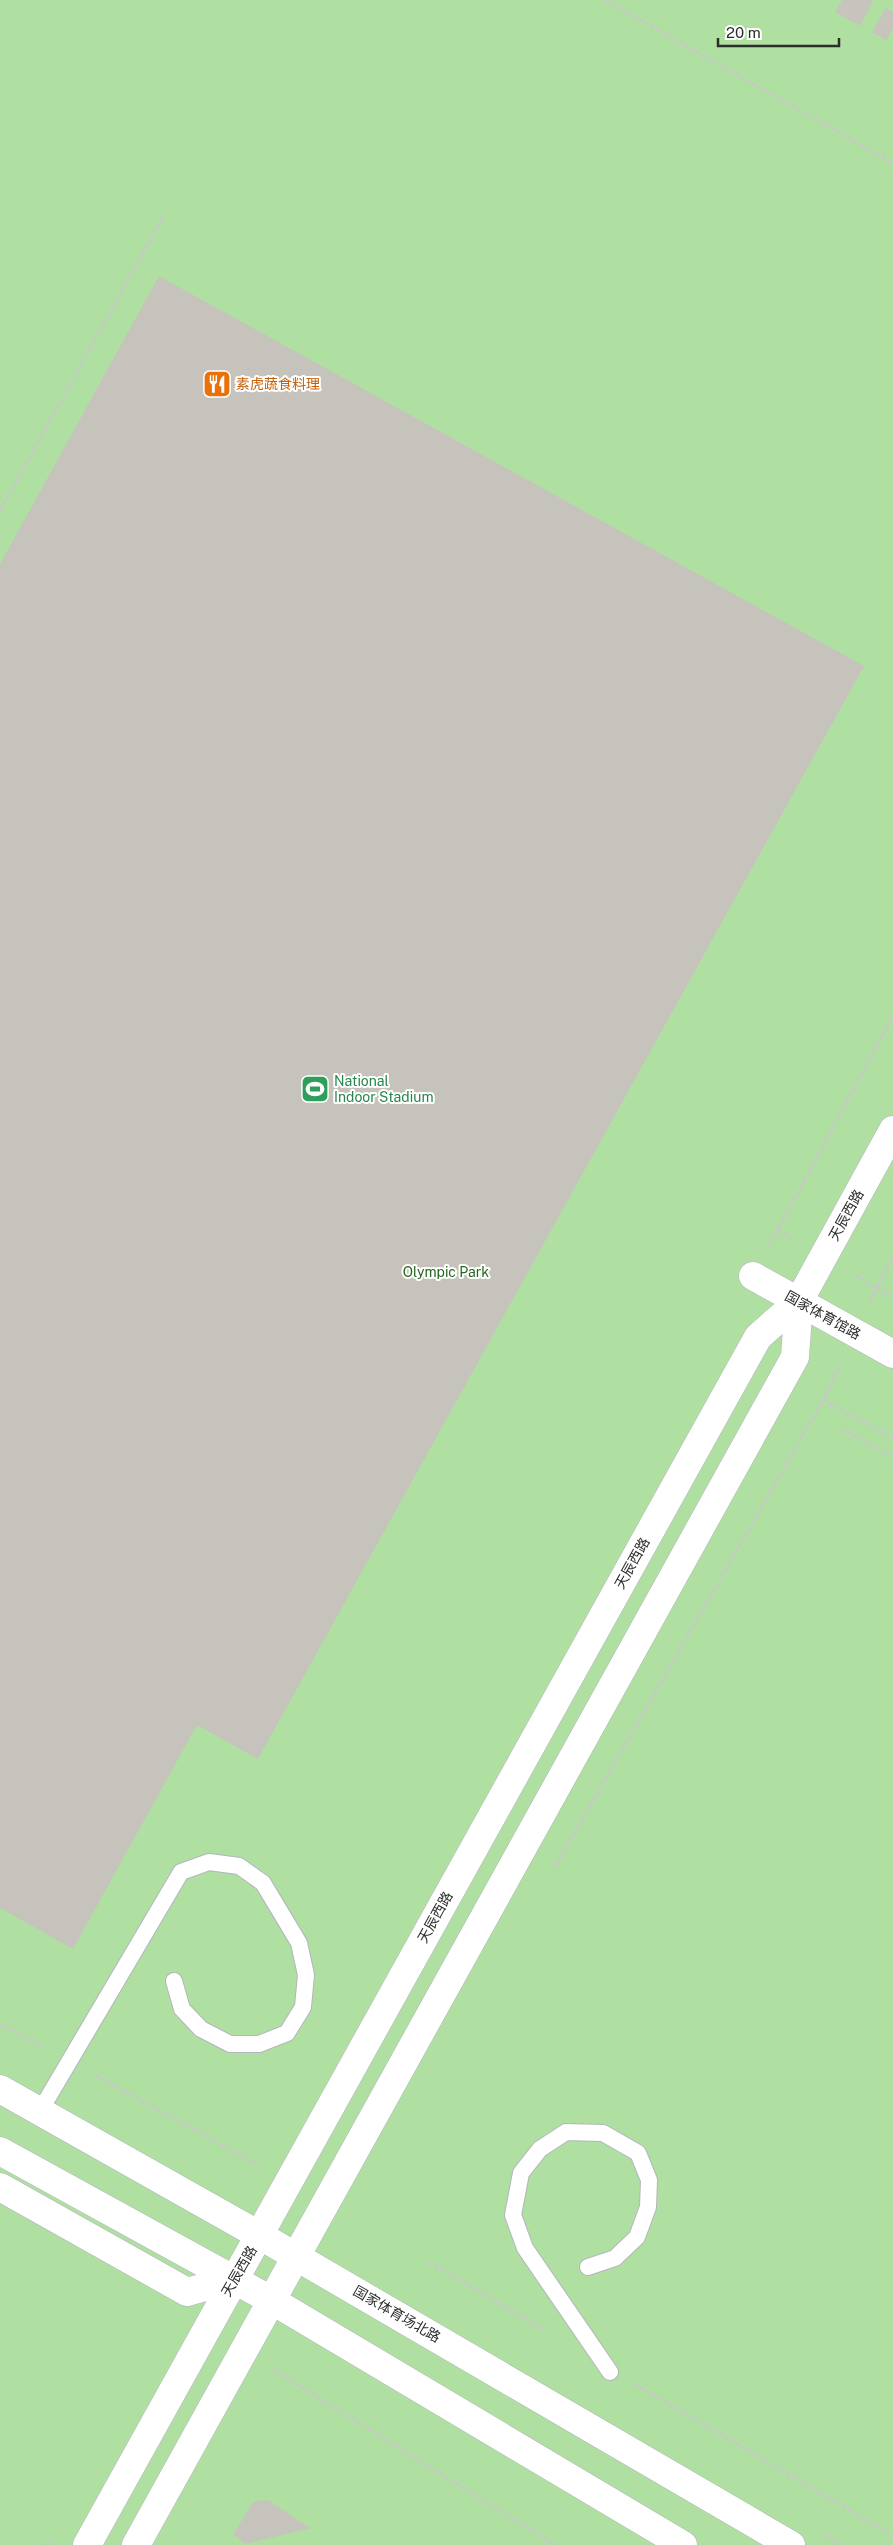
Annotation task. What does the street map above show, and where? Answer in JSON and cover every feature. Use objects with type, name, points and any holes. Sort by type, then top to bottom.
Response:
[{"type":"street","name":"天辰西路","points":[[87,2545],[758,1337],[799,1301],[893,1130]]},
{"type":"street","name":"国家体育馆路","points":[[753,1276],[893,1354]]},
{"type":"street","name":"天辰西路","points":[[136,2545],[295,2255],[795,1358],[799,1301]]},
{"type":"street","name":"国家体育场北路","points":[[0,2089],[295,2255],[791,2545]]},
{"type":"street","points":[[0,2151],[271,2300],[684,2545]]},
{"type":"street","points":[[0,2187],[188,2292],[234,2279]]},
{"type":"lane","points":[[40,2112],[181,1872],[209,1862],[239,1866],[264,1883],[299,1943],[306,1975],[303,2007],[287,2033],[259,2044],[230,2044],[201,2029],[182,2009],[174,1982]]},
{"type":"lane","points":[[588,2267],[615,2258],[636,2237],[648,2207],[649,2180],[638,2153],[603,2133],[566,2132],[540,2148],[521,2173],[513,2215],[526,2248],[610,2372]]},
{"type":"path","points":[[605,0],[893,164]]},
{"type":"path","points":[[0,511],[165,213]]},
{"type":"path","points":[[823,1400],[893,1438]]},
{"type":"path","points":[[842,1429],[893,1457]]},
{"type":"path","points":[[0,2024],[288,2183]]},
{"type":"path","points":[[429,2262],[550,2333]]},
{"type":"path","points":[[271,2369],[555,2545]]},
{"type":"path","points":[[627,2379],[893,2536]]},
{"type":"green space","name":"Olympic Park","points":[[0,0],[893,0],[893,2545],[0,2545]]},
{"type":"building","name":"National Indoor Stadium","points":[[159,276],[864,666],[258,1759],[197,1725],[73,1949],[0,1908],[0,564]]},
{"type":"building","points":[[268,2500],[310,2528],[245,2544],[233,2534],[254,2501]]},
{"type":"tunnel","points":[[842,0],[893,28]]},
{"type":"place","name":"素虎蔬食料理","points":[[217,384]]},
{"type":"place","name":"National Indoor Stadium","points":[[315,1089]]}]
